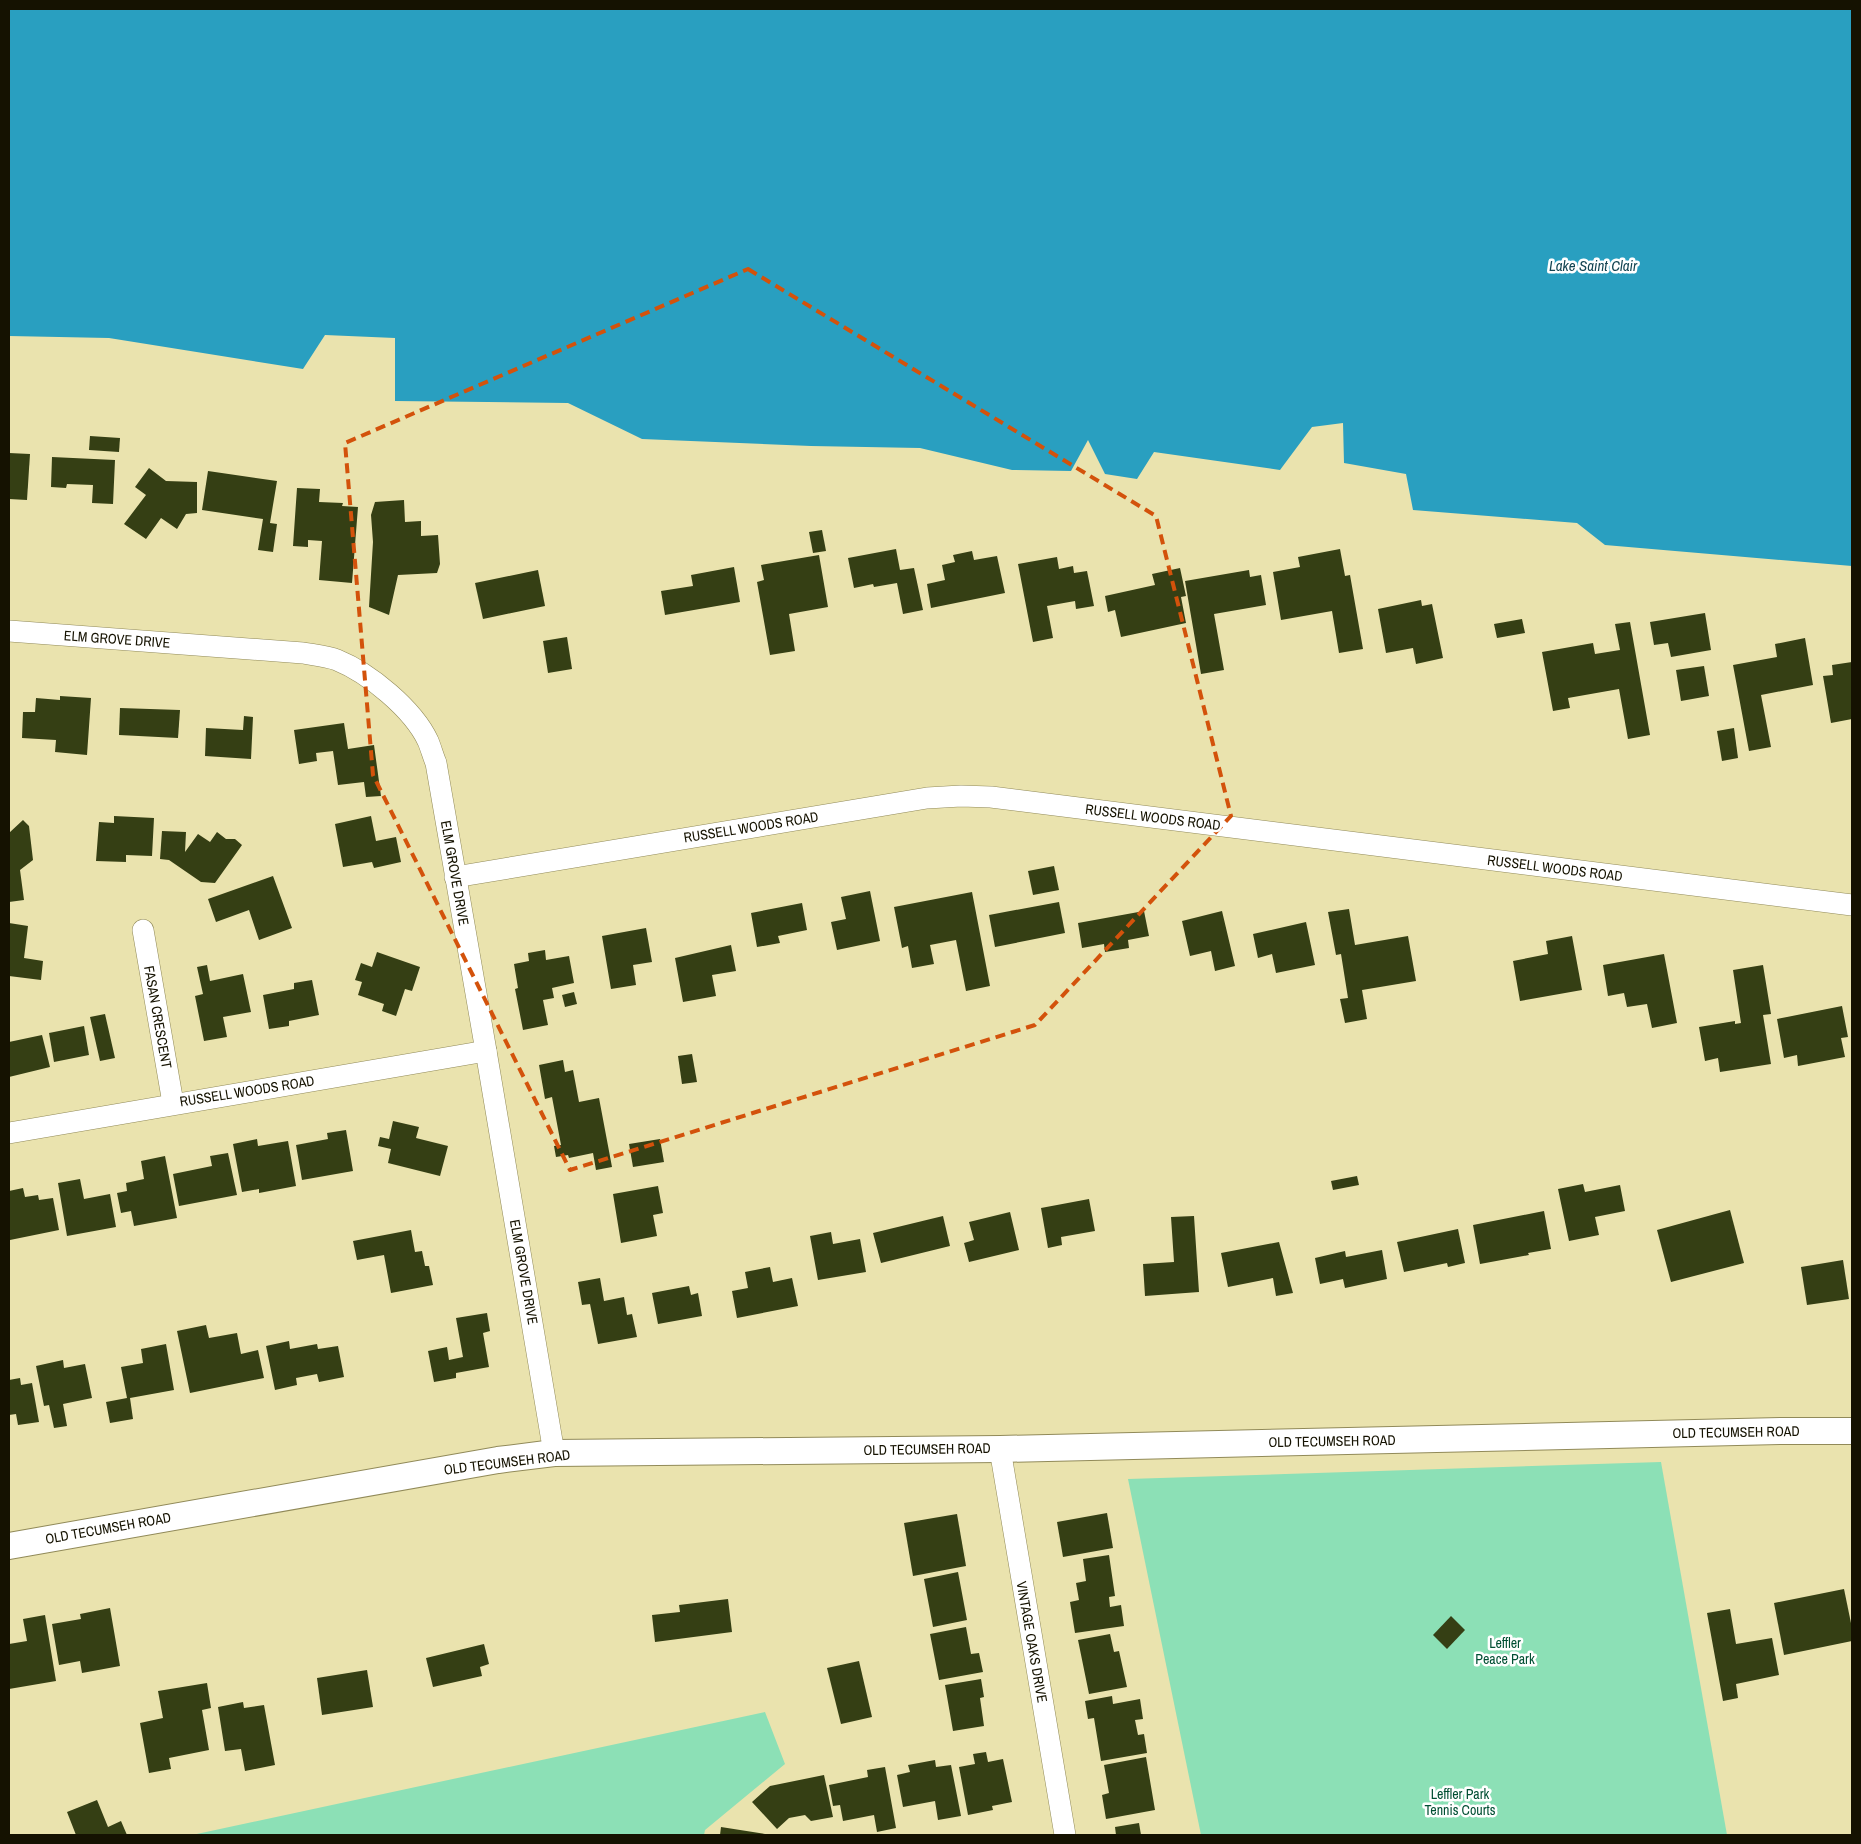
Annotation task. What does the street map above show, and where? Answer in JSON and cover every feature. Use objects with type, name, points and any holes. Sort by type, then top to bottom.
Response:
[{"type":"main road","name":"OLD TECUMSEH ROAD","points":[[9,1546],[498,1460],[554,1453],[1000,1449],[1770,1431],[1852,1431]]},
{"type":"street","name":"ELM GROVE DRIVE","points":[[9,632],[303,653],[335,659],[362,673],[390,695],[414,720],[427,740],[436,763],[554,1453]]},
{"type":"street","name":"RUSSELL WOODS ROAD","points":[[455,877],[927,798],[961,796],[1028,802],[1852,905]]},
{"type":"street","name":"FASAN CRESCENT","points":[[143,930],[173,1103]]},
{"type":"street","name":"RUSSELL WOODS ROAD","points":[[9,1133],[173,1103],[486,1051]]},
{"type":"street","name":"VINTAGE OAKS DRIVE","points":[[1000,1449],[1065,1835]]},
{"type":"highlighted area","points":[[748,269],[1156,516],[1231,816],[1035,1025],[570,1170],[373,775],[345,443]]},
{"type":"green space","name":"Leffler Peace Park","points":[[1661,1462],[1727,1835],[1201,1835],[1128,1479]]},
{"type":"green space","points":[[765,1712],[785,1764],[705,1830],[704,1835],[192,1835]]},
{"type":"water","name":"Lake Saint Clair","points":[[9,9],[1852,9],[1852,566],[1605,545],[1577,523],[1413,510],[1406,474],[1344,463],[1343,423],[1312,427],[1280,470],[1154,452],[1137,479],[1105,474],[1088,440],[1071,471],[1012,470],[920,448],[811,446],[642,439],[568,403],[395,401],[395,338],[325,335],[303,369],[109,338],[9,336]]},
{"type":"building","points":[[90,436],[120,438],[119,452],[89,450]]},
{"type":"building","points":[[9,453],[30,454],[27,500],[9,499]]},
{"type":"building","points":[[52,457],[115,460],[113,504],[92,503],[93,485],[67,484],[66,488],[51,487]]},
{"type":"building","points":[[149,468],[166,481],[197,482],[197,513],[186,514],[177,529],[161,518],[146,539],[124,524],[146,495],[135,487]]},
{"type":"building","points":[[208,471],[277,481],[270,523],[277,524],[273,552],[258,550],[263,519],[202,510]]},
{"type":"building","points":[[297,488],[320,489],[319,502],[343,503],[342,506],[358,507],[352,583],[319,580],[322,541],[308,540],[308,547],[293,546]]},
{"type":"building","points":[[404,500],[405,522],[421,521],[421,536],[438,535],[440,564],[437,573],[398,575],[389,615],[369,607],[373,542],[371,515],[375,502]]},
{"type":"building","points":[[822,530],[826,551],[813,553],[809,532]]},
{"type":"building","points":[[896,549],[900,570],[914,568],[923,610],[903,614],[897,583],[874,587],[873,584],[854,588],[848,558]]},
{"type":"building","points":[[1340,549],[1345,576],[1350,575],[1363,649],[1339,653],[1332,611],[1281,620],[1273,572],[1300,567],[1298,557]]},
{"type":"building","points":[[972,551],[974,560],[997,556],[1005,593],[931,608],[927,584],[945,580],[942,565],[955,562],[953,555]]},
{"type":"building","points":[[819,555],[828,607],[789,614],[795,651],[770,655],[757,582],[764,580],[761,565]]},
{"type":"building","points":[[1057,557],[1059,569],[1073,566],[1074,573],[1087,571],[1094,606],[1076,609],[1075,601],[1047,606],[1053,638],[1033,642],[1018,564]]},
{"type":"building","points":[[734,567],[740,602],[665,615],[661,591],[693,586],[691,575]]},
{"type":"building","points":[[1180,568],[1186,596],[1181,597],[1186,623],[1121,637],[1115,610],[1108,612],[1105,596],[1155,585],[1152,574]]},
{"type":"building","points":[[538,570],[545,606],[483,619],[475,583]]},
{"type":"building","points":[[1249,570],[1250,577],[1261,575],[1266,605],[1214,614],[1224,670],[1201,674],[1185,581]]},
{"type":"building","points":[[1421,600],[1422,606],[1432,604],[1443,658],[1416,664],[1413,648],[1386,653],[1378,609]]},
{"type":"building","points":[[1705,613],[1711,650],[1671,657],[1668,643],[1654,645],[1650,622]]},
{"type":"building","points":[[1522,619],[1525,633],[1497,638],[1494,624]]},
{"type":"building","points":[[1630,622],[1650,735],[1628,739],[1619,689],[1568,698],[1570,708],[1553,711],[1542,652],[1593,643],[1595,654],[1620,650],[1615,624]]},
{"type":"building","points":[[567,637],[572,669],[548,673],[543,641]]},
{"type":"building","points":[[1805,638],[1813,685],[1761,695],[1771,747],[1749,751],[1733,665],[1777,657],[1775,644]]},
{"type":"building","points":[[1852,662],[1852,719],[1831,723],[1823,676],[1833,675],[1832,665]]},
{"type":"building","points":[[1704,666],[1709,696],[1681,701],[1676,670]]},
{"type":"building","points":[[60,696],[91,698],[87,755],[55,752],[56,740],[22,738],[23,712],[35,712],[36,698],[60,700]]},
{"type":"building","points":[[120,708],[180,710],[178,738],[119,735]]},
{"type":"building","points":[[244,716],[253,717],[251,759],[205,756],[206,728],[243,730]]},
{"type":"building","points":[[344,723],[348,749],[374,745],[381,796],[366,797],[364,782],[338,785],[333,751],[316,753],[317,761],[299,764],[294,730]]},
{"type":"building","points":[[1734,728],[1738,758],[1722,761],[1717,731]]},
{"type":"building","points":[[114,816],[154,818],[152,856],[126,855],[126,862],[96,861],[99,822],[114,823]]},
{"type":"building","points":[[371,816],[376,841],[396,837],[401,862],[374,868],[372,862],[343,867],[335,824]]},
{"type":"building","points":[[23,820],[29,826],[33,860],[20,870],[24,900],[9,902],[9,833]]},
{"type":"building","points":[[162,831],[186,832],[185,852],[198,834],[210,842],[217,832],[226,839],[235,839],[242,845],[215,883],[201,882],[169,860],[160,859]]},
{"type":"building","points":[[1054,866],[1059,890],[1033,895],[1028,871]]},
{"type":"building","points":[[273,876],[292,928],[259,940],[249,910],[216,922],[208,899]]},
{"type":"building","points":[[870,891],[880,941],[837,950],[831,922],[846,919],[841,897]]},
{"type":"building","points":[[972,892],[990,986],[966,991],[956,940],[930,945],[934,964],[912,968],[908,946],[902,948],[894,907]]},
{"type":"building","points":[[1059,902],[1065,933],[995,947],[989,915]]},
{"type":"building","points":[[802,903],[807,930],[778,936],[780,943],[757,947],[751,913]]},
{"type":"building","points":[[1349,909],[1355,945],[1408,936],[1416,981],[1362,990],[1367,1019],[1345,1023],[1340,999],[1348,998],[1341,954],[1336,955],[1328,912]]},
{"type":"building","points":[[1144,911],[1149,936],[1128,940],[1129,948],[1105,952],[1104,944],[1082,948],[1078,923]]},
{"type":"building","points":[[1222,911],[1235,966],[1215,971],[1211,951],[1190,956],[1182,921]]},
{"type":"building","points":[[1306,922],[1315,965],[1276,973],[1272,954],[1258,958],[1253,934]]},
{"type":"building","points":[[9,923],[28,926],[24,958],[43,961],[41,980],[9,976]]},
{"type":"building","points":[[646,928],[652,962],[633,965],[636,985],[611,989],[602,936]]},
{"type":"building","points":[[1572,936],[1582,990],[1520,1001],[1513,961],[1548,954],[1546,941]]},
{"type":"building","points":[[731,945],[736,971],[712,975],[716,996],[683,1002],[675,958]]},
{"type":"building","points":[[545,950],[546,960],[569,956],[574,983],[552,988],[554,998],[543,1000],[548,1025],[523,1030],[515,989],[518,988],[514,964],[529,961],[528,953]]},
{"type":"building","points":[[377,952],[420,967],[412,991],[405,989],[396,1016],[382,1011],[384,1004],[358,995],[362,982],[355,980],[361,963],[372,967]]},
{"type":"building","points":[[1664,954],[1677,1023],[1652,1028],[1647,1004],[1627,1007],[1624,993],[1608,996],[1603,965]]},
{"type":"building","points":[[207,965],[210,981],[243,974],[251,1012],[223,1017],[227,1037],[204,1041],[195,996],[203,994],[197,967]]},
{"type":"building","points":[[1763,965],[1771,1014],[1763,1015],[1771,1064],[1720,1072],[1718,1058],[1705,1061],[1699,1027],[1735,1021],[1735,1024],[1741,1023],[1733,970]]},
{"type":"building","points":[[312,980],[319,1015],[289,1021],[289,1026],[269,1029],[263,995],[294,989],[294,983]]},
{"type":"building","points":[[574,992],[577,1004],[565,1007],[562,995]]},
{"type":"building","points":[[1842,1006],[1848,1037],[1841,1038],[1845,1057],[1798,1066],[1797,1055],[1784,1058],[1777,1019]]},
{"type":"building","points":[[105,1014],[115,1058],[100,1061],[90,1017]]},
{"type":"building","points":[[84,1026],[89,1055],[54,1062],[49,1033]]},
{"type":"building","points":[[42,1035],[50,1067],[9,1077],[9,1042]]},
{"type":"building","points":[[692,1054],[697,1082],[682,1084],[678,1056]]},
{"type":"building","points":[[563,1060],[565,1072],[573,1070],[579,1102],[599,1098],[612,1167],[596,1170],[593,1153],[569,1158],[568,1155],[556,1157],[554,1146],[561,1145],[552,1097],[545,1099],[539,1065]]},
{"type":"building","points":[[393,1121],[419,1127],[416,1138],[448,1146],[440,1176],[388,1163],[391,1149],[378,1146],[380,1137],[389,1139]]},
{"type":"building","points":[[346,1130],[353,1171],[302,1180],[296,1145],[328,1139],[327,1133]]},
{"type":"building","points":[[257,1139],[258,1146],[288,1141],[296,1186],[259,1193],[259,1189],[242,1192],[233,1144]]},
{"type":"building","points":[[660,1139],[664,1162],[633,1167],[629,1144]]},
{"type":"building","points":[[228,1153],[237,1195],[179,1206],[173,1174],[212,1166],[210,1156]]},
{"type":"building","points":[[165,1156],[177,1218],[134,1226],[131,1211],[121,1213],[117,1193],[127,1191],[126,1183],[144,1179],[141,1161]]},
{"type":"building","points":[[1357,1176],[1359,1185],[1333,1190],[1331,1181]]},
{"type":"building","points":[[80,1179],[84,1199],[110,1194],[116,1227],[67,1236],[58,1183]]},
{"type":"building","points":[[1583,1184],[1585,1192],[1620,1185],[1625,1211],[1595,1217],[1599,1235],[1569,1241],[1558,1189]]},
{"type":"building","points":[[658,1186],[663,1213],[653,1215],[657,1236],[621,1243],[613,1194]]},
{"type":"building","points":[[23,1188],[25,1197],[38,1195],[39,1200],[53,1198],[59,1230],[10,1240],[9,1191]]},
{"type":"building","points":[[1089,1199],[1095,1231],[1061,1237],[1062,1245],[1048,1248],[1041,1208]]},
{"type":"building","points":[[1730,1210],[1744,1263],[1671,1282],[1657,1230]]},
{"type":"building","points":[[1544,1211],[1551,1249],[1480,1264],[1473,1225]]},
{"type":"building","points":[[1010,1212],[1019,1250],[969,1262],[964,1243],[974,1240],[969,1222]]},
{"type":"building","points":[[943,1216],[950,1246],[881,1263],[873,1233]]},
{"type":"building","points":[[1194,1216],[1199,1292],[1145,1296],[1143,1264],[1174,1262],[1171,1217]]},
{"type":"building","points":[[1458,1229],[1465,1263],[1448,1267],[1447,1263],[1404,1272],[1397,1242]]},
{"type":"building","points":[[411,1230],[415,1252],[422,1251],[425,1266],[429,1266],[433,1285],[391,1293],[384,1255],[357,1260],[353,1241]]},
{"type":"building","points":[[831,1232],[833,1244],[860,1239],[866,1272],[818,1280],[810,1236]]},
{"type":"building","points":[[1279,1242],[1293,1293],[1276,1296],[1273,1278],[1228,1287],[1221,1253]]},
{"type":"building","points":[[1382,1250],[1387,1279],[1345,1288],[1343,1279],[1320,1284],[1315,1258],[1345,1251],[1346,1257]]},
{"type":"building","points":[[1843,1260],[1849,1299],[1807,1305],[1801,1267]]},
{"type":"building","points":[[770,1267],[773,1282],[792,1278],[798,1306],[737,1318],[732,1291],[748,1288],[745,1272]]},
{"type":"building","points":[[600,1278],[604,1301],[624,1297],[627,1315],[632,1314],[637,1337],[598,1344],[590,1304],[582,1305],[578,1282]]},
{"type":"building","points":[[689,1286],[691,1295],[698,1293],[702,1316],[658,1324],[652,1293]]},
{"type":"building","points":[[487,1313],[490,1331],[483,1333],[489,1367],[456,1373],[456,1378],[434,1382],[428,1351],[447,1347],[449,1360],[463,1357],[456,1318]]},
{"type":"building","points":[[206,1325],[209,1338],[237,1333],[241,1354],[258,1350],[264,1378],[190,1393],[177,1331]]},
{"type":"building","points":[[289,1341],[290,1349],[317,1344],[318,1349],[338,1346],[344,1377],[319,1382],[317,1374],[296,1378],[297,1385],[275,1390],[266,1346]]},
{"type":"building","points":[[166,1344],[174,1390],[130,1398],[133,1419],[110,1423],[106,1402],[127,1398],[121,1367],[143,1363],[141,1349]]},
{"type":"building","points":[[63,1360],[64,1368],[85,1364],[92,1398],[63,1404],[67,1426],[54,1428],[49,1405],[44,1406],[36,1366]]},
{"type":"building","points":[[20,1378],[21,1385],[32,1383],[39,1422],[18,1425],[16,1414],[9,1415],[9,1380]]},
{"type":"building","points":[[1107,1513],[1113,1548],[1063,1557],[1057,1522]]},
{"type":"building","points":[[957,1514],[966,1566],[913,1576],[904,1523]]},
{"type":"building","points":[[1109,1555],[1115,1596],[1109,1597],[1110,1607],[1121,1605],[1124,1626],[1075,1633],[1070,1602],[1079,1600],[1076,1583],[1086,1581],[1083,1559]]},
{"type":"building","points":[[958,1572],[967,1620],[933,1627],[924,1579]]},
{"type":"building","points":[[1844,1589],[1852,1628],[1852,1641],[1784,1655],[1774,1603]]},
{"type":"building","points":[[728,1599],[732,1632],[655,1642],[652,1615],[680,1612],[679,1605]]},
{"type":"building","points":[[110,1608],[120,1666],[82,1673],[80,1661],[59,1665],[52,1624],[81,1619],[80,1614]]},
{"type":"building","points":[[1730,1609],[1736,1644],[1772,1638],[1779,1675],[1736,1684],[1738,1698],[1723,1701],[1707,1613]]},
{"type":"building","points":[[45,1615],[56,1681],[9,1689],[9,1644],[27,1641],[23,1619]]},
{"type":"building","points":[[1451,1616],[1465,1630],[1447,1649],[1433,1635]]},
{"type":"building","points":[[966,1627],[971,1654],[979,1653],[983,1672],[939,1680],[930,1634]]},
{"type":"building","points":[[1110,1634],[1114,1652],[1119,1651],[1127,1687],[1089,1694],[1078,1640]]},
{"type":"building","points":[[484,1644],[489,1664],[480,1667],[482,1676],[433,1687],[426,1658]]},
{"type":"building","points":[[859,1661],[872,1717],[841,1724],[827,1668]]},
{"type":"building","points":[[367,1670],[373,1707],[322,1715],[317,1678]]},
{"type":"building","points":[[981,1679],[984,1697],[980,1698],[984,1726],[953,1731],[945,1685]]},
{"type":"building","points":[[207,1683],[211,1708],[202,1710],[209,1750],[169,1758],[171,1769],[149,1773],[140,1723],[163,1718],[158,1691]]},
{"type":"building","points":[[1112,1696],[1113,1704],[1140,1699],[1143,1719],[1135,1720],[1138,1735],[1144,1734],[1147,1753],[1101,1761],[1094,1718],[1088,1719],[1085,1701]]},
{"type":"building","points":[[243,1702],[244,1708],[264,1705],[275,1765],[245,1771],[241,1749],[225,1751],[218,1707]]},
{"type":"building","points":[[986,1752],[988,1762],[1003,1759],[1012,1802],[992,1806],[993,1810],[968,1815],[959,1767],[975,1764],[973,1754]]},
{"type":"building","points":[[1146,1757],[1155,1810],[1106,1819],[1102,1795],[1109,1793],[1104,1765]]},
{"type":"building","points":[[935,1760],[936,1767],[951,1765],[961,1816],[938,1820],[935,1801],[903,1807],[897,1775],[910,1772],[908,1765]]},
{"type":"building","points":[[885,1767],[896,1828],[877,1832],[874,1815],[843,1821],[840,1805],[833,1806],[829,1785],[868,1777],[867,1770]]},
{"type":"building","points":[[824,1775],[833,1817],[811,1821],[805,1815],[789,1818],[777,1829],[752,1802],[770,1786]]},
{"type":"building","points":[[97,1800],[108,1827],[121,1821],[127,1835],[76,1835],[67,1812]]},
{"type":"building","points":[[1139,1823],[1141,1835],[1116,1835],[1115,1827]]},
{"type":"building","points":[[721,1827],[765,1834],[765,1835],[720,1835]]},
{"type":"park label","name":"Leffler Park Tennis Courts","points":[[1460,1802]]}]
